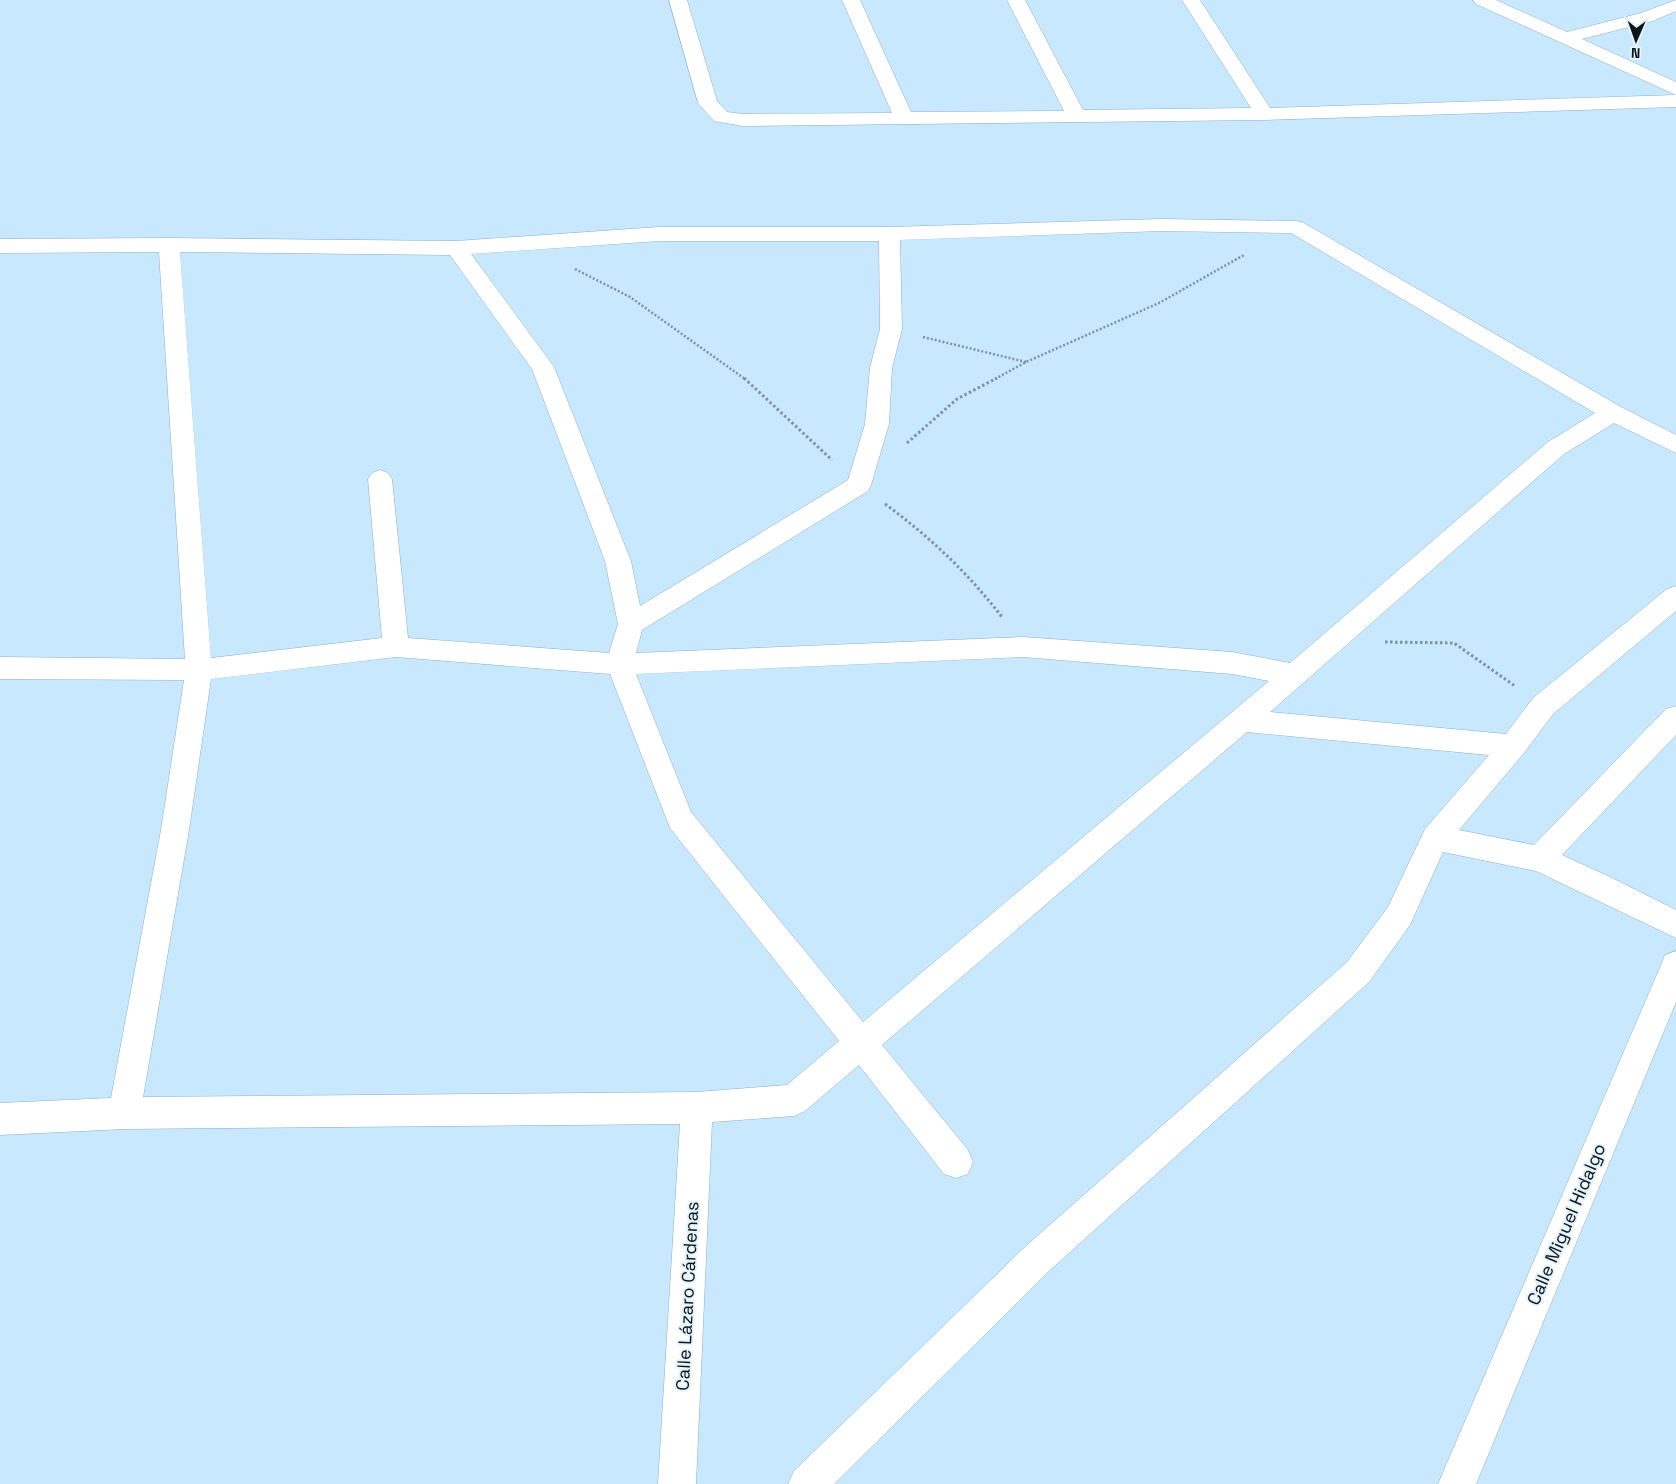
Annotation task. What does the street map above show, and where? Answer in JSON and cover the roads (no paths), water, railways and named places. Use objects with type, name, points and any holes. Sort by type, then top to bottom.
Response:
[{"type":"street","points":[[678,0],[708,104],[721,117],[743,120],[1264,114],[1676,101]]},
{"type":"street","points":[[851,0],[904,119]]},
{"type":"street","points":[[1016,0],[1076,116]]},
{"type":"street","points":[[1191,0],[1264,114]]},
{"type":"street","points":[[1482,0],[1676,89]]},
{"type":"street","points":[[1565,38],[1647,17],[1676,5]]},
{"type":"street","points":[[0,246],[169,245],[456,248],[521,242],[659,234],[889,234],[1162,225],[1295,227],[1613,413],[1676,445]]},
{"type":"street","points":[[631,624],[859,486],[877,424],[881,368],[891,329],[889,234]]},
{"type":"street","points":[[124,1113],[175,830],[199,670],[169,245]]},
{"type":"street","points":[[456,248],[543,367],[618,561],[631,624],[619,664],[680,819],[956,1162]]},
{"type":"street","points":[[0,1119],[124,1113],[697,1108],[794,1100],[1336,640],[1556,448],[1613,413]]},
{"type":"street","points":[[380,479],[396,647]]},
{"type":"street","points":[[807,1484],[1038,1259],[1358,972],[1399,916],[1435,838],[1513,746],[1543,706],[1676,596]]},
{"type":"street","points":[[0,668],[199,670],[396,647],[619,664],[1024,647],[1232,663],[1295,675]]},
{"type":"street","points":[[1540,860],[1676,718]]},
{"type":"street","points":[[1242,720],[1513,746]]},
{"type":"street","points":[[1435,838],[1540,860],[1602,886],[1676,925]]},
{"type":"street","name":"Calle Miguel Hidalgo","points":[[1456,1484],[1676,965]]},
{"type":"street","name":"Calle Lázaro Cárdenas","points":[[677,1484],[697,1108]]}]
